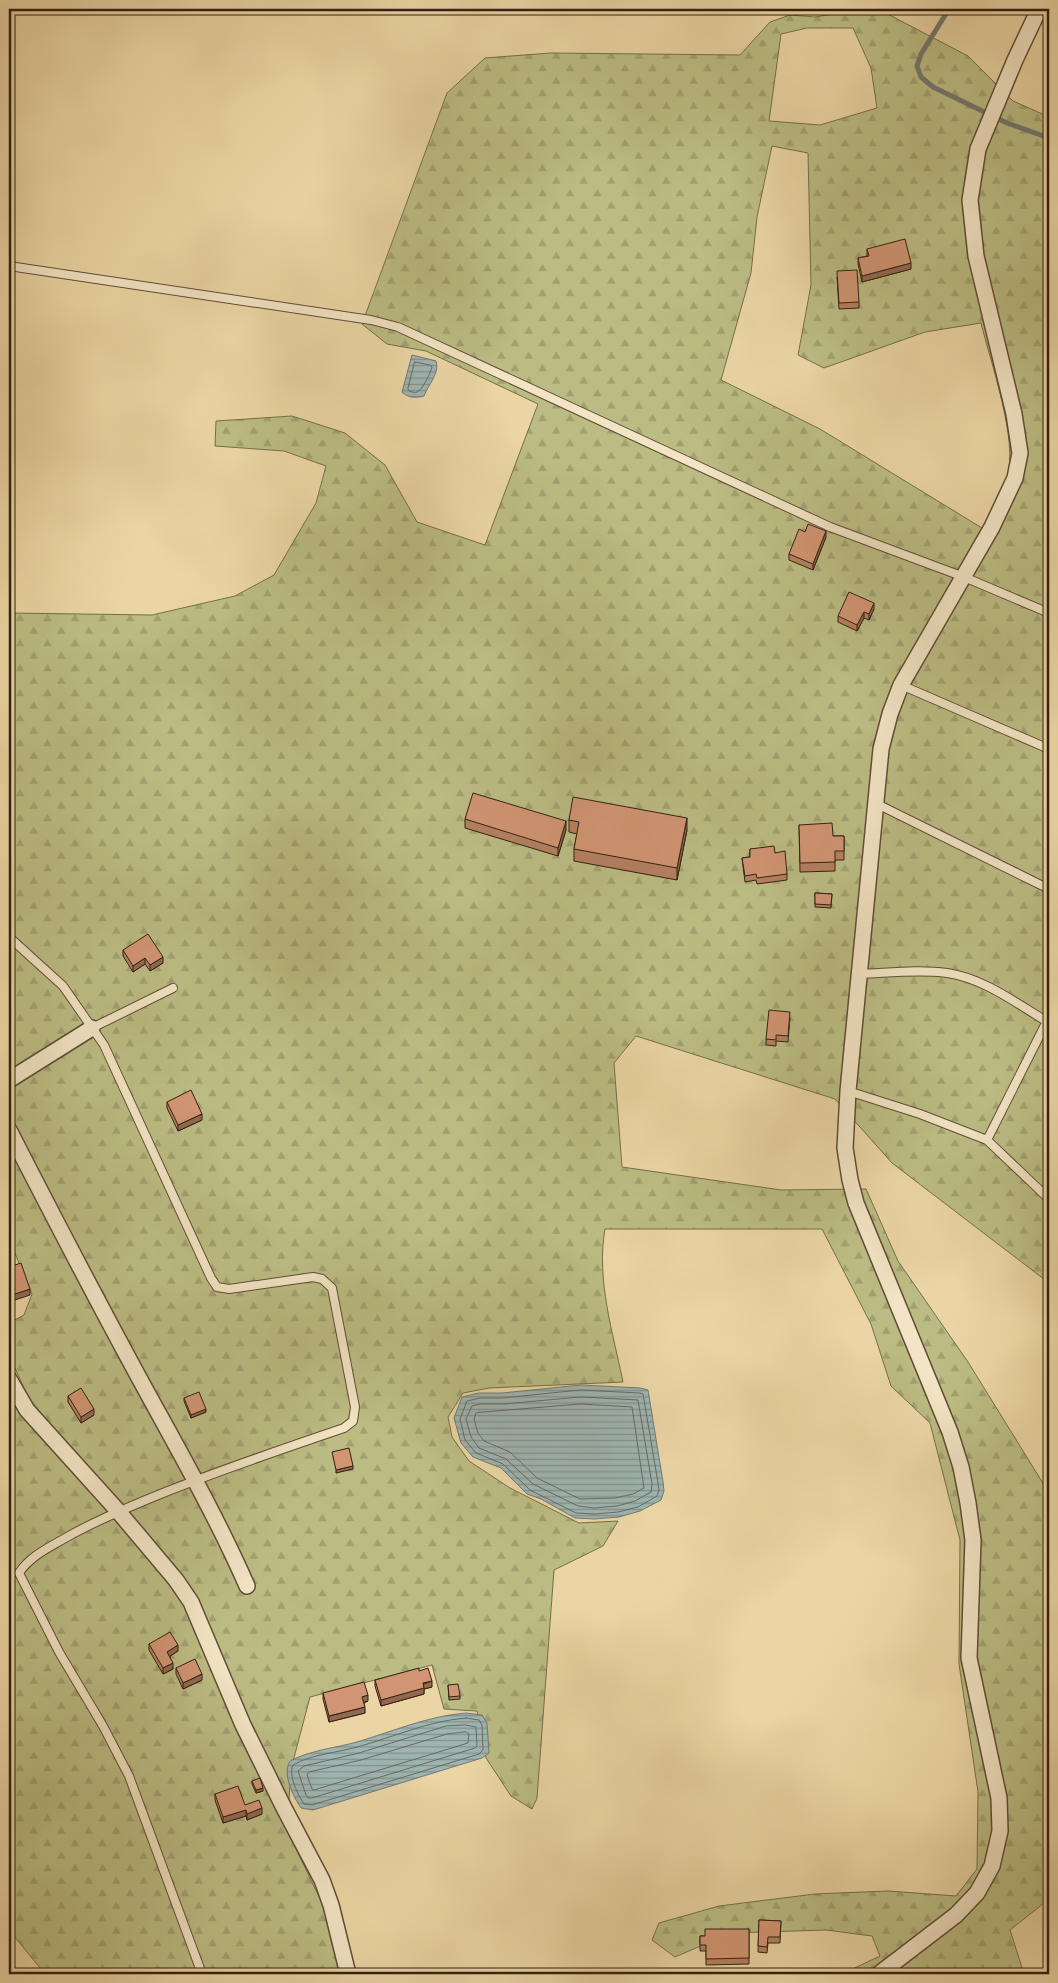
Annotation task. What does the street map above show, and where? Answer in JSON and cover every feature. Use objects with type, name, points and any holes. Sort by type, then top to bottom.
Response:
[{"type":"street","points":[[879,1974],[956,1915],[977,1893],[992,1866],[1000,1831],[999,1798],[969,1658],[973,1540],[961,1467],[950,1432],[856,1203],[845,1148],[848,1091],[880,750],[890,714],[901,685],[992,527],[1015,478],[1020,453],[1014,414],[976,256],[970,200],[978,149],[1015,60],[1039,9]]},
{"type":"street","points":[[9,1080],[92,1028]]},
{"type":"street","points":[[9,1130],[79,1266],[195,1480],[247,1586]]},
{"type":"street","points":[[9,1379],[26,1410],[118,1511],[176,1580],[191,1602],[243,1725],[322,1880],[331,1905],[348,1974]]},
{"type":"lane","points":[[9,266],[371,320],[398,327],[614,429],[830,527],[964,577],[1049,613]]},
{"type":"lane","points":[[901,685],[1049,749]]},
{"type":"lane","points":[[875,803],[1049,890]]},
{"type":"lane","points":[[9,937],[63,986],[104,1045],[211,1278],[218,1287],[230,1288],[313,1277],[322,1279],[332,1288],[355,1407],[353,1421],[344,1428],[238,1463],[118,1511],[41,1552],[24,1566],[19,1573],[59,1652],[103,1726],[129,1776],[202,1974]]},
{"type":"lane","points":[[859,974],[925,971],[949,974],[973,980],[1048,1019],[987,1140]]},
{"type":"lane","points":[[92,1028],[173,988]]},
{"type":"lane","points":[[848,1091],[920,1114],[987,1140],[1049,1200]]},
{"type":"green space","points":[[847,9],[878,9],[968,56],[1013,101],[1049,117],[1049,1283],[892,1163],[835,1099],[636,1036],[614,1063],[622,1167],[781,1190],[866,1189],[898,1261],[968,1362],[1049,1493],[1049,1903],[1044,1903],[1010,1930],[1024,1974],[842,1974],[880,1956],[872,1936],[826,1930],[731,1933],[675,1957],[652,1940],[659,1923],[719,1906],[815,1894],[888,1891],[956,1896],[977,1869],[978,1792],[959,1664],[960,1540],[930,1423],[891,1386],[871,1324],[822,1229],[605,1229],[603,1248],[604,1286],[623,1382],[489,1388],[463,1393],[448,1417],[452,1437],[469,1461],[510,1488],[579,1523],[618,1521],[603,1546],[554,1570],[537,1798],[532,1809],[511,1796],[486,1758],[477,1711],[444,1709],[432,1665],[310,1697],[291,1769],[287,1830],[323,1905],[340,1974],[45,1974],[14,1936],[9,1909],[9,1404],[28,1397],[9,1355],[9,1323],[24,1315],[32,1294],[9,1239],[9,613],[152,615],[235,596],[274,575],[316,503],[326,466],[284,451],[215,446],[216,421],[292,416],[345,433],[385,465],[417,522],[485,545],[538,404],[426,351],[387,344],[362,324],[447,93],[485,58],[551,53],[740,55],[770,22],[790,15],[815,17],[845,12]],"holes":[[[807,28],[853,28],[871,68],[877,108],[820,125],[769,121],[781,34]],[[772,146],[808,153],[811,285],[798,355],[824,368],[925,332],[981,323],[1002,401],[1010,462],[1005,483],[982,528],[820,429],[721,380],[751,273],[757,217]]]},
{"type":"water","points":[[412,355],[436,361],[435,374],[424,396],[412,397],[402,392]]},
{"type":"water","points":[[581,1385],[648,1390],[663,1482],[664,1491],[661,1500],[640,1511],[619,1517],[575,1518],[541,1499],[527,1494],[501,1468],[473,1457],[461,1443],[454,1418],[462,1397],[479,1393],[502,1393]]},
{"type":"water","points":[[466,1713],[482,1715],[487,1723],[489,1753],[482,1758],[313,1810],[301,1808],[295,1797],[287,1772],[290,1761],[306,1754],[357,1742],[438,1717]]},
{"type":"building","points":[[905,239],[911,263],[862,276],[858,258],[869,256],[867,249]]},
{"type":"building","points":[[857,270],[859,302],[839,303],[837,271]]},
{"type":"building","points":[[808,524],[826,531],[813,564],[789,554],[799,529],[805,532]]},
{"type":"building","points":[[849,592],[874,603],[869,614],[864,612],[857,625],[838,616]]},
{"type":"building","points":[[473,793],[566,821],[558,848],[465,819]]},
{"type":"building","points":[[573,797],[687,818],[677,868],[574,849],[579,822],[569,820]]},
{"type":"building","points":[[832,823],[833,836],[844,836],[844,851],[835,851],[835,862],[800,863],[799,825]]},
{"type":"building","points":[[774,846],[775,853],[785,851],[787,874],[757,878],[756,874],[745,876],[742,858],[750,857],[750,849]]},
{"type":"building","points":[[815,893],[832,894],[831,905],[815,904]]},
{"type":"building","points":[[148,934],[163,957],[150,965],[145,958],[133,966],[123,950]]},
{"type":"building","points":[[769,1010],[790,1012],[788,1036],[776,1035],[776,1040],[766,1039]]},
{"type":"building","points":[[191,1090],[202,1114],[178,1125],[167,1102]]},
{"type":"building","points":[[21,1263],[30,1289],[9,1296],[9,1267]]},
{"type":"building","points":[[81,1388],[94,1409],[81,1417],[68,1396]]},
{"type":"building","points":[[199,1392],[206,1409],[191,1415],[184,1398]]},
{"type":"building","points":[[349,1448],[353,1466],[336,1470],[332,1452]]},
{"type":"building","points":[[170,1632],[178,1645],[167,1652],[173,1663],[163,1668],[149,1644]]},
{"type":"building","points":[[195,1659],[202,1674],[183,1683],[176,1668]]},
{"type":"building","points":[[419,1668],[419,1671],[428,1668],[432,1681],[423,1683],[424,1688],[381,1700],[375,1680]]},
{"type":"building","points":[[364,1682],[368,1695],[362,1697],[365,1707],[329,1716],[323,1693]]},
{"type":"building","points":[[458,1684],[460,1696],[449,1697],[448,1685]]},
{"type":"building","points":[[260,1778],[263,1788],[256,1790],[252,1781]]},
{"type":"building","points":[[238,1786],[245,1805],[259,1800],[262,1808],[247,1814],[246,1810],[223,1817],[215,1794]]},
{"type":"building","points":[[759,1920],[781,1921],[780,1937],[768,1937],[767,1947],[758,1946]]},
{"type":"building","points":[[705,1929],[749,1929],[749,1958],[706,1959],[706,1945],[700,1945],[700,1936],[705,1936]]},
{"type":"building","points":[[1047,1958],[1049,1958],[1049,1974],[1046,1974]]},
{"type":"waterway","points":[[949,9],[921,54],[917,66],[921,77],[933,87],[1007,123],[1049,138]]}]
